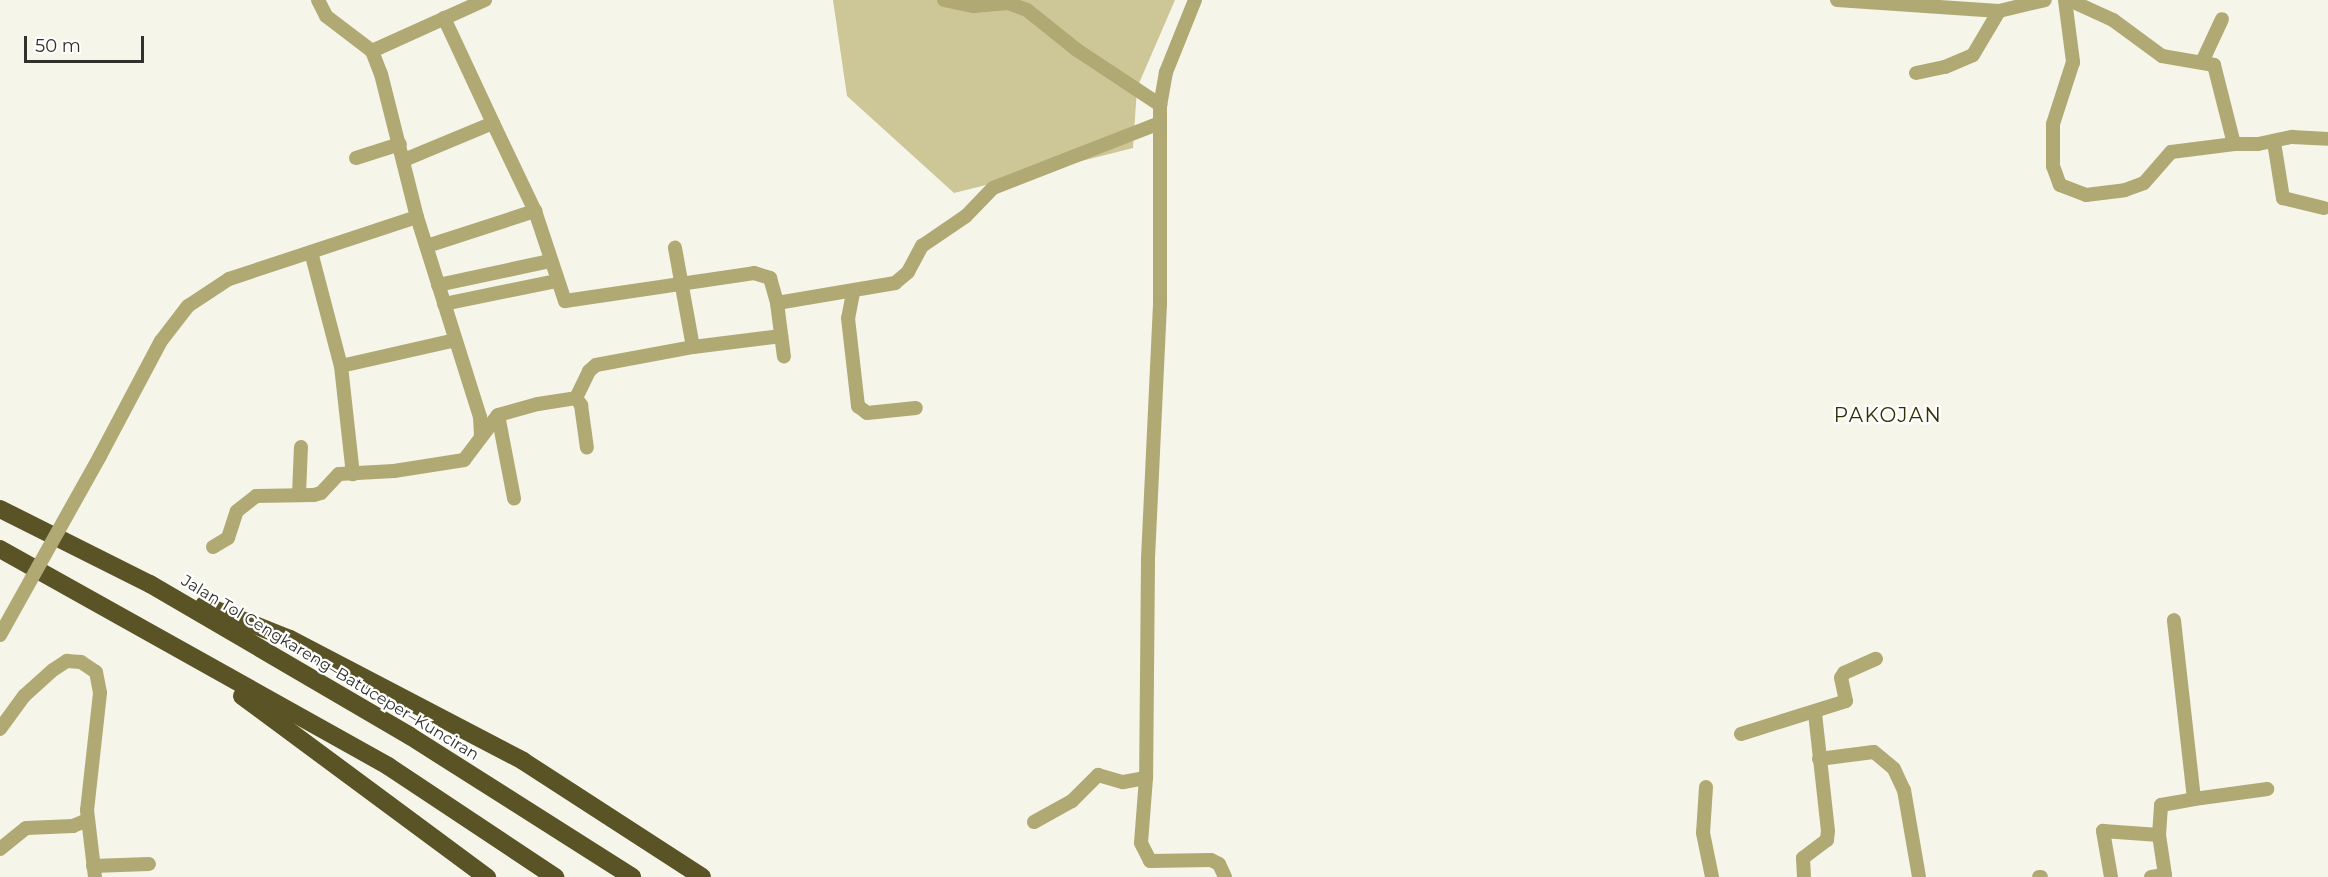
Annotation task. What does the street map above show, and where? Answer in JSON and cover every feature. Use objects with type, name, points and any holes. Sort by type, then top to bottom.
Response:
[{"type":"highway","name":"Jalan Tol Cengkareng–Batuceper–Kunciran","points":[[0,509],[150,584],[410,736],[596,852],[632,877]]},
{"type":"highway","points":[[0,549],[388,766],[555,877]]},
{"type":"highway","points":[[150,584],[290,639],[523,761],[702,877]]},
{"type":"highway","points":[[177,648],[487,877]]},
{"type":"street","points":[[318,0],[326,16],[372,51],[400,144],[417,217],[480,417],[481,437]]},
{"type":"street","points":[[372,51],[484,0]]},
{"type":"street","points":[[944,0],[973,6],[1008,3],[1027,10],[1077,50],[1160,105]]},
{"type":"street","points":[[1195,0],[1166,72],[1160,105],[1160,304],[1148,560],[1146,778],[1141,843],[1146,857],[1157,863],[1211,860],[1219,864],[1225,877]]},
{"type":"street","points":[[1837,0],[1999,11],[2045,0]]},
{"type":"street","points":[[2234,144],[2217,68],[2203,60],[2162,56],[2113,20],[2067,0],[2073,62],[2053,131],[2054,166],[2060,185],[2086,195],[2125,190],[2144,183],[2171,152],[2234,144],[2274,142],[2292,137],[2328,140]]},
{"type":"street","points":[[1916,73],[1945,68],[1973,55],[1999,11]]},
{"type":"street","points":[[444,18],[535,211],[561,297],[570,301],[759,273],[775,285],[784,357]]},
{"type":"street","points":[[2203,60],[2222,19]]},
{"type":"street","points":[[404,160],[492,123]]},
{"type":"street","points":[[777,303],[853,293],[896,283],[904,277],[922,246],[966,216],[993,188],[1160,123]]},
{"type":"street","points":[[2274,142],[2283,198],[2324,208]]},
{"type":"street","points":[[356,158],[400,144]]},
{"type":"street","points":[[428,246],[535,211]]},
{"type":"street","points":[[0,635],[100,456],[160,341],[188,306],[230,279],[417,217]]},
{"type":"street","points":[[675,248],[685,285],[693,347]]},
{"type":"street","points":[[311,252],[342,366],[353,474]]},
{"type":"street","points":[[438,285],[550,261]]},
{"type":"street","points":[[444,304],[556,281]]},
{"type":"street","points":[[853,293],[848,318],[858,406],[867,413],[916,408]]},
{"type":"street","points":[[576,398],[589,371],[596,366],[693,347],[781,336]]},
{"type":"street","points":[[342,366],[455,340]]},
{"type":"street","points":[[213,547],[228,538],[237,511],[243,503],[256,496],[321,493],[332,478],[464,460],[498,415],[538,404],[576,398]]},
{"type":"street","points":[[576,398],[581,405],[586,448]]},
{"type":"street","points":[[498,415],[514,498]]},
{"type":"street","points":[[299,494],[301,447]]},
{"type":"street","points":[[2174,620],[2194,799]]},
{"type":"street","points":[[1741,734],[1815,714],[1846,701],[1841,678],[1844,673],[1876,659]]},
{"type":"street","points":[[0,729],[24,696],[53,670],[67,662],[81,662],[96,672],[100,693],[87,820],[94,872],[149,864]]},
{"type":"street","points":[[1804,877],[1806,853],[1827,840],[1815,714]]},
{"type":"street","points":[[1819,759],[1874,752],[1894,769],[1904,790],[1919,877]]},
{"type":"street","points":[[1034,822],[1072,801],[1098,775],[1123,782],[1146,778]]},
{"type":"street","points":[[1706,787],[1703,833],[1712,877]]},
{"type":"street","points":[[2163,876],[2159,835],[2162,805],[2267,789]]},
{"type":"street","points":[[0,849],[26,828],[73,826],[87,820]]},
{"type":"street","points":[[2111,877],[2103,831],[2159,835]]},
{"type":"shaded area","points":[[833,0],[1175,0],[1137,88],[1133,148],[954,193],[847,96]]},
{"type":"district","name":"PAKOJAN","points":[[1888,415]]}]
